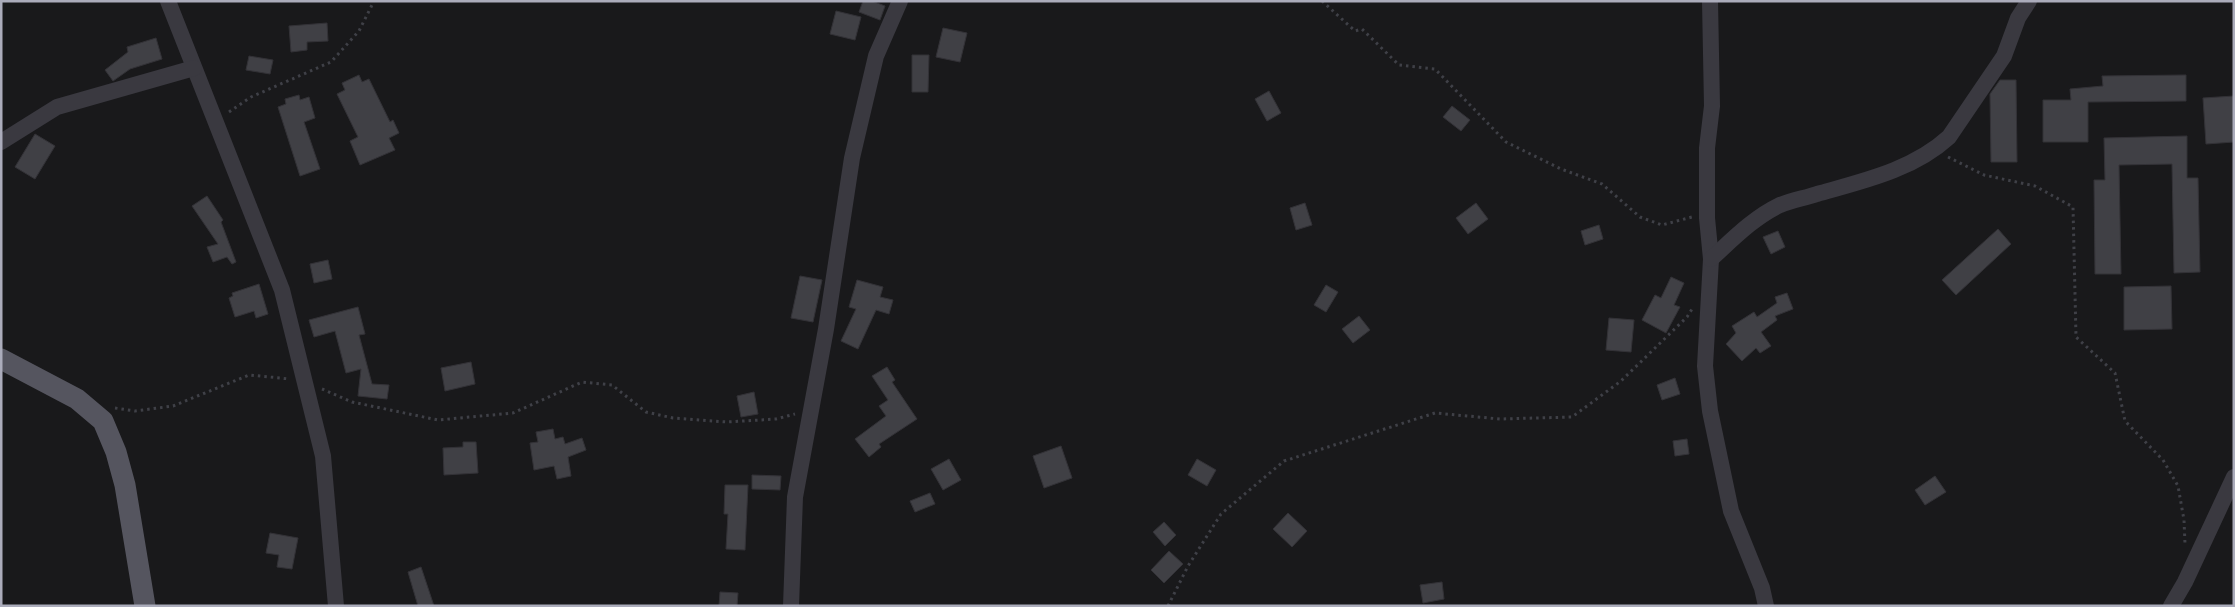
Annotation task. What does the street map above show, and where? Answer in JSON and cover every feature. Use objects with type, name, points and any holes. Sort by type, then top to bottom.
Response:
[{"type":"main road","points":[[1,359],[20,367],[82,403],[103,421],[116,452],[125,485],[146,606]]},
{"type":"street","points":[[168,1],[282,290],[323,456],[336,606]]},
{"type":"street","points":[[790,606],[795,498],[826,329],[852,158],[876,56],[900,1]]},
{"type":"street","points":[[1710,1],[1712,106],[1707,148],[1707,214],[1711,259],[1705,366],[1710,411],[1730,511],[1762,588],[1766,606]]},
{"type":"street","points":[[1711,259],[1763,214],[1783,204],[1894,171],[1934,150],[1949,137],[2004,56],[2018,18],[2029,1]]},
{"type":"street","points":[[1,142],[57,107],[194,68]]},
{"type":"street","points":[[2171,606],[2185,582],[2234,477]]},
{"type":"path","points":[[215,121],[251,98],[331,62],[359,31],[374,1]]},
{"type":"path","points":[[1322,1],[1355,32],[1362,29],[1399,65],[1434,70],[1506,142],[1561,169],[1602,184],[1640,217],[1662,225],[1707,214]]},
{"type":"path","points":[[1934,150],[1984,175],[2035,186],[2073,207],[2076,337],[2115,373],[2125,421],[2162,460],[2178,486],[2184,520],[2185,547]]},
{"type":"path","points":[[1168,606],[1188,566],[1222,514],[1284,461],[1434,413],[1500,420],[1572,417],[1622,381],[1687,317],[1710,278]]},
{"type":"path","points":[[82,403],[135,411],[173,406],[249,375],[304,381],[352,402],[438,420],[513,413],[582,382],[612,385],[646,412],[673,418],[727,422],[776,419],[810,411]]},
{"type":"building","points":[[863,1],[872,1],[885,6],[880,20],[859,12]]},
{"type":"building","points":[[836,11],[861,17],[855,40],[830,34]]},
{"type":"building","points":[[327,23],[328,41],[307,42],[307,50],[291,52],[289,26]]},
{"type":"building","points":[[943,28],[967,33],[960,62],[936,57]]},
{"type":"building","points":[[156,38],[162,59],[130,69],[113,81],[105,70],[128,52],[127,47]]},
{"type":"building","points":[[912,55],[929,55],[928,92],[912,92]]},
{"type":"building","points":[[249,56],[273,60],[270,74],[246,70]]},
{"type":"building","points":[[359,75],[362,82],[369,79],[390,122],[393,120],[399,133],[389,138],[395,150],[360,165],[350,141],[358,137],[337,94],[345,90],[342,83]]},
{"type":"building","points":[[2186,75],[2186,101],[2088,102],[2088,142],[2043,142],[2043,100],[2071,100],[2070,89],[2103,86],[2102,76]]},
{"type":"building","points":[[2000,80],[2016,80],[2017,162],[1991,162],[1990,94]]},
{"type":"building","points":[[1269,91],[1281,113],[1267,121],[1255,99]]},
{"type":"building","points":[[299,95],[300,100],[309,97],[315,118],[304,122],[320,169],[300,176],[278,107],[286,104],[285,99]]},
{"type":"building","points":[[2234,96],[2234,142],[2206,144],[2203,98]]},
{"type":"building","points":[[1452,106],[1470,120],[1461,131],[1443,117]]},
{"type":"building","points":[[35,134],[55,146],[35,179],[15,167]]},
{"type":"building","points":[[2187,136],[2187,178],[2198,178],[2200,272],[2174,273],[2172,164],[2119,165],[2121,274],[2095,274],[2094,180],[2105,180],[2104,138]]},
{"type":"building","points":[[207,196],[223,220],[221,222],[236,262],[232,264],[227,257],[213,262],[207,247],[218,244],[192,206]]},
{"type":"building","points":[[1305,203],[1312,225],[1296,230],[1290,208]]},
{"type":"building","points":[[1476,203],[1488,219],[1468,234],[1456,218]]},
{"type":"building","points":[[1599,225],[1603,239],[1585,245],[1581,231]]},
{"type":"building","points":[[1998,229],[2011,244],[1956,295],[1942,280]]},
{"type":"building","points":[[1778,231],[1785,247],[1771,254],[1763,237]]},
{"type":"building","points":[[328,260],[332,279],[314,283],[310,264]]},
{"type":"building","points":[[800,276],[822,280],[813,322],[791,318]]},
{"type":"building","points":[[1671,277],[1684,283],[1674,305],[1680,307],[1666,333],[1642,320],[1655,295],[1661,298]]},
{"type":"building","points":[[857,280],[883,287],[880,297],[893,300],[889,314],[876,310],[858,349],[841,341],[856,309],[849,307]]},
{"type":"building","points":[[259,284],[268,314],[256,318],[254,311],[235,317],[229,298],[233,296],[232,293]]},
{"type":"building","points":[[1326,285],[1338,292],[1326,312],[1314,305]]},
{"type":"building","points":[[2171,286],[2172,329],[2124,330],[2124,287]]},
{"type":"building","points":[[1787,293],[1793,309],[1775,316],[1777,320],[1761,332],[1771,346],[1760,353],[1756,348],[1742,361],[1726,344],[1736,333],[1732,326],[1754,312],[1757,317],[1777,303],[1775,297]]},
{"type":"building","points":[[358,307],[365,334],[359,335],[372,384],[389,385],[387,399],[358,396],[361,369],[346,373],[335,331],[314,337],[309,320]]},
{"type":"building","points":[[1359,316],[1370,330],[1353,343],[1342,329]]},
{"type":"building","points":[[1609,318],[1634,320],[1631,352],[1606,350]]},
{"type":"building","points":[[471,362],[475,384],[445,391],[441,368]]},
{"type":"building","points":[[887,367],[895,380],[892,382],[917,419],[879,444],[881,447],[869,457],[855,439],[886,416],[879,406],[888,400],[872,376]]},
{"type":"building","points":[[1675,378],[1680,394],[1662,400],[1657,385]]},
{"type":"building","points":[[754,392],[758,414],[741,417],[737,396]]},
{"type":"building","points":[[553,429],[555,439],[563,437],[565,444],[582,438],[586,450],[568,457],[571,476],[557,479],[554,466],[534,470],[530,443],[538,442],[536,432]]},
{"type":"building","points":[[1687,439],[1689,454],[1675,456],[1673,441]]},
{"type":"building","points":[[463,442],[476,442],[478,473],[444,475],[443,448],[463,447]]},
{"type":"building","points":[[1061,446],[1072,478],[1044,488],[1033,456]]},
{"type":"building","points":[[949,459],[961,480],[943,490],[931,469]]},
{"type":"building","points":[[1197,459],[1216,470],[1207,486],[1188,475]]},
{"type":"building","points":[[752,475],[781,476],[780,490],[752,489]]},
{"type":"building","points":[[1935,476],[1946,492],[1925,505],[1915,490]]},
{"type":"building","points":[[725,485],[748,485],[745,550],[726,549],[728,514],[724,514]]},
{"type":"building","points":[[930,493],[935,504],[915,512],[910,501]]},
{"type":"building","points":[[1288,513],[1307,531],[1292,547],[1273,529]]},
{"type":"building","points":[[1164,522],[1176,535],[1165,546],[1153,532]]},
{"type":"building","points":[[270,533],[298,538],[292,569],[277,567],[279,555],[266,553]]},
{"type":"building","points":[[1169,551],[1183,564],[1164,583],[1151,570]]},
{"type":"building","points":[[421,567],[434,606],[418,606],[408,572]]},
{"type":"building","points":[[1442,582],[1444,599],[1423,603],[1420,585]]},
{"type":"building","points":[[720,592],[738,593],[737,606],[719,606]]}]
